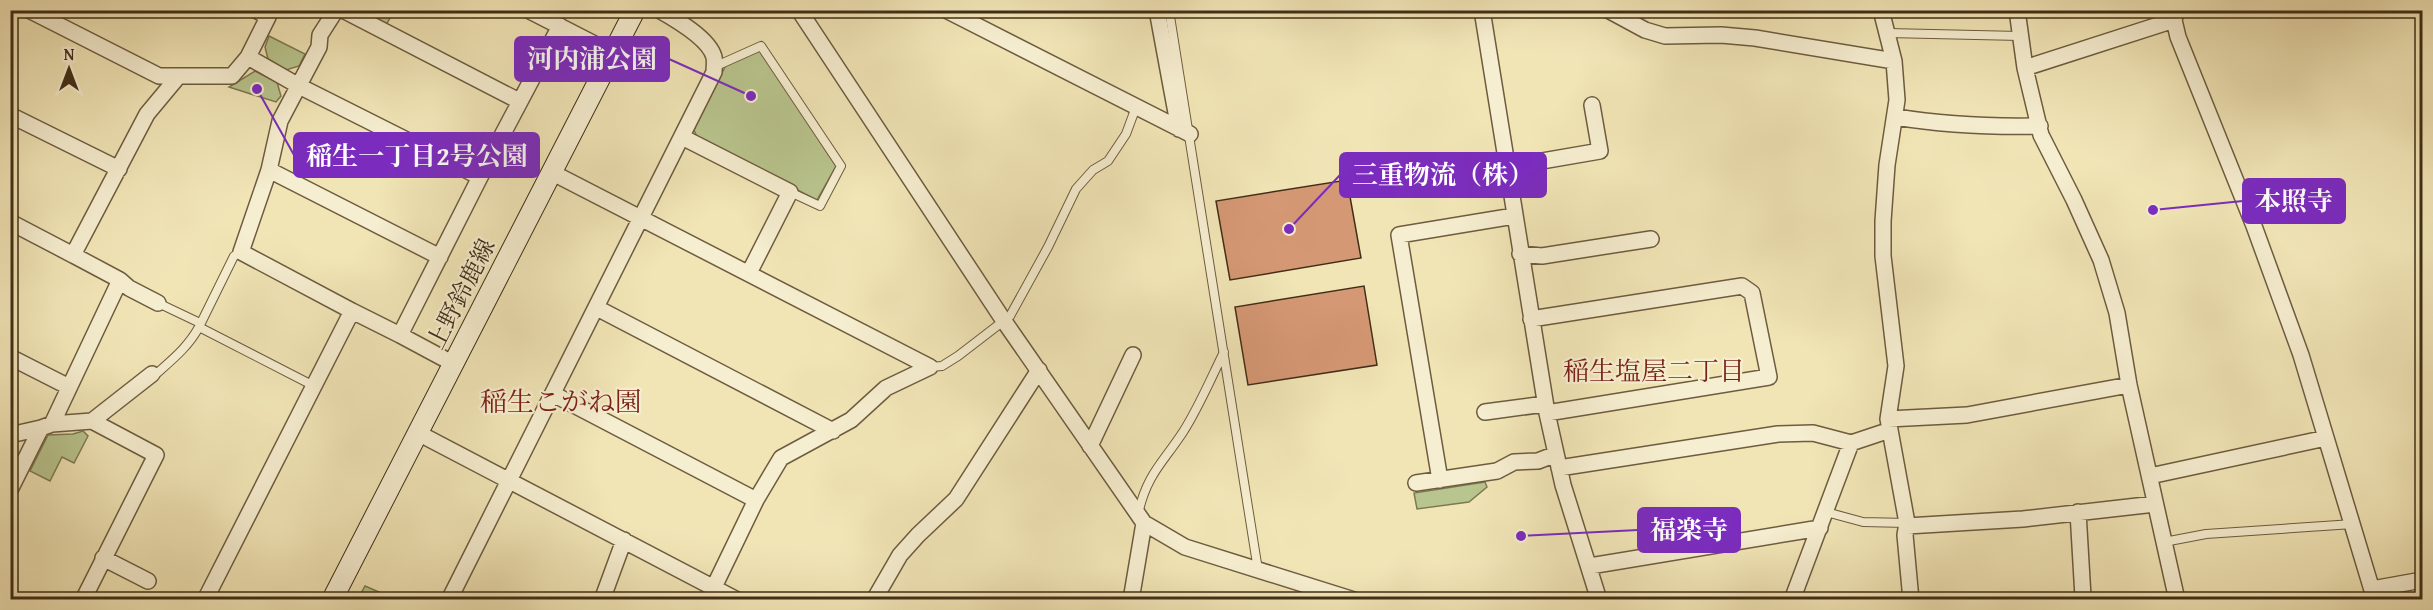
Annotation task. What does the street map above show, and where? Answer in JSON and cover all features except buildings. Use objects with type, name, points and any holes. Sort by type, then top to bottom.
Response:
[{"type":"main road","name":"上野鈴鹿線","points":[[332,600],[635,10]]},
{"type":"street","points":[[29,10],[159,76],[177,78],[232,76],[248,57],[268,17],[256,10]]},
{"type":"street","points":[[336,10],[320,35],[318,47],[280,121],[268,170],[241,252],[454,364]]},
{"type":"street","points":[[343,10],[519,101]]},
{"type":"street","points":[[528,10],[612,53]]},
{"type":"street","points":[[449,600],[714,72],[714,57],[710,49],[684,24],[659,10]]},
{"type":"street","points":[[800,10],[1004,321],[1141,519],[1185,547],[1354,600]]},
{"type":"street","points":[[946,10],[1184,132]]},
{"type":"street","points":[[1157,10],[1184,132]]},
{"type":"street","points":[[1482,10],[1546,408],[1557,461],[1599,600]]},
{"type":"street","points":[[1608,10],[1629,15],[1645,30],[1665,36],[1721,35],[1755,38],[1894,61]]},
{"type":"street","points":[[1881,10],[1894,61],[1897,100],[1887,165],[1883,221],[1884,255],[1896,366],[1889,424],[1907,524],[1905,535],[1911,600]]},
{"type":"street","points":[[2017,10],[2025,69],[2041,135],[2101,260],[2117,313],[2129,385],[2177,600]]},
{"type":"street","points":[[2025,69],[2175,15],[2178,37],[2250,216],[2301,355],[2374,594],[2422,580]]},
{"type":"street","points":[[400,335],[519,101],[560,26]]},
{"type":"street","points":[[248,57],[299,86],[480,177]]},
{"type":"street","points":[[73,255],[147,114],[177,78]]},
{"type":"street","points":[[1507,168],[1600,151],[1592,105]]},
{"type":"street","points":[[10,115],[119,169]]},
{"type":"street","points":[[1896,117],[1961,125],[2040,126]]},
{"type":"street","points":[[682,137],[789,192],[749,273]]},
{"type":"street","points":[[268,170],[440,257]]},
{"type":"street","points":[[551,172],[641,216],[930,367]]},
{"type":"street","points":[[1440,480],[1399,235],[1514,216]]},
{"type":"street","points":[[10,222],[120,280],[158,303]]},
{"type":"street","points":[[1520,254],[1542,256],[1651,239]]},
{"type":"street","points":[[10,490],[69,387],[120,280]]},
{"type":"street","points":[[1485,412],[1546,408],[1769,377],[1752,293],[1742,286],[1531,319]]},
{"type":"street","points":[[597,308],[833,431]]},
{"type":"street","points":[[205,600],[352,311]]},
{"type":"street","points":[[1090,446],[1133,355]]},
{"type":"street","points":[[10,357],[69,387]]},
{"type":"street","points":[[713,593],[756,500],[781,458],[851,420],[886,388],[930,367]]},
{"type":"street","points":[[874,600],[900,555],[956,499],[1039,370]]},
{"type":"street","points":[[10,435],[47,426],[92,421],[152,374]]},
{"type":"street","points":[[1416,483],[1497,471],[1514,462],[1557,461],[1778,434],[1813,433],[1851,442],[1889,424],[1967,415],[2129,385]]},
{"type":"street","points":[[553,394],[756,500]]},
{"type":"street","points":[[82,600],[156,455],[92,421]]},
{"type":"street","points":[[418,433],[624,540],[713,593],[737,600]]},
{"type":"street","points":[[2150,476],[2326,438]]},
{"type":"street","points":[[1792,600],[1851,442]]},
{"type":"street","points":[[1907,524],[2023,519],[2155,504]]},
{"type":"street","points":[[2078,512],[2083,597]]},
{"type":"street","points":[[1131,600],[1141,519]]},
{"type":"street","points":[[1590,566],[1820,528]]},
{"type":"street","points":[[602,600],[624,540]]},
{"type":"street","points":[[104,558],[148,580]]},
{"type":"lane","points":[[1169,10],[1184,132],[1224,352],[1258,570]]},
{"type":"lane","points":[[1888,33],[2020,36]]},
{"type":"lane","points":[[714,67],[760,46],[840,166],[820,206],[789,192]]},
{"type":"lane","points":[[930,367],[942,366],[958,356],[1010,316],[1048,247],[1076,189],[1093,170],[1108,161],[1126,134],[1136,107]]},
{"type":"lane","points":[[152,374],[156,374],[191,342],[234,256],[241,252]]},
{"type":"lane","points":[[158,303],[314,386]]},
{"type":"lane","points":[[1141,519],[1147,483],[1183,431],[1224,352]]},
{"type":"lane","points":[[1826,512],[1863,522],[1907,524]]},
{"type":"lane","points":[[2164,542],[2206,534],[2352,524]]},
{"type":"green space","points":[[358,11],[394,11],[386,25]]},
{"type":"green space","points":[[269,36],[305,54],[299,66],[286,70],[268,59],[265,47]]},
{"type":"green space","points":[[760,49],[836,166],[817,200],[698,139],[694,130],[727,63]]},
{"type":"green space","points":[[255,71],[277,82],[281,96],[276,102],[229,87]]},
{"type":"green space","points":[[83,431],[88,436],[74,463],[62,457],[50,481],[30,471],[48,435],[73,434]]},
{"type":"green space","points":[[1485,482],[1487,487],[1469,502],[1417,509],[1414,493]]},
{"type":"green space","points":[[365,586],[395,599],[358,599]]},
{"type":"place","name":"稲生一丁目2号公園","points":[[257,89]]},
{"type":"place","name":"河内浦公園","points":[[751,96]]},
{"type":"place","name":"本照寺","points":[[2153,210]]},
{"type":"place","name":"三重物流（株）","points":[[1289,229]]},
{"type":"place","name":"福楽寺","points":[[1521,536]]},
{"type":"district","name":"稲生塩屋二丁目","points":[[1654,371]]},
{"type":"district","name":"稲生こがね園","points":[[561,402]]}]
